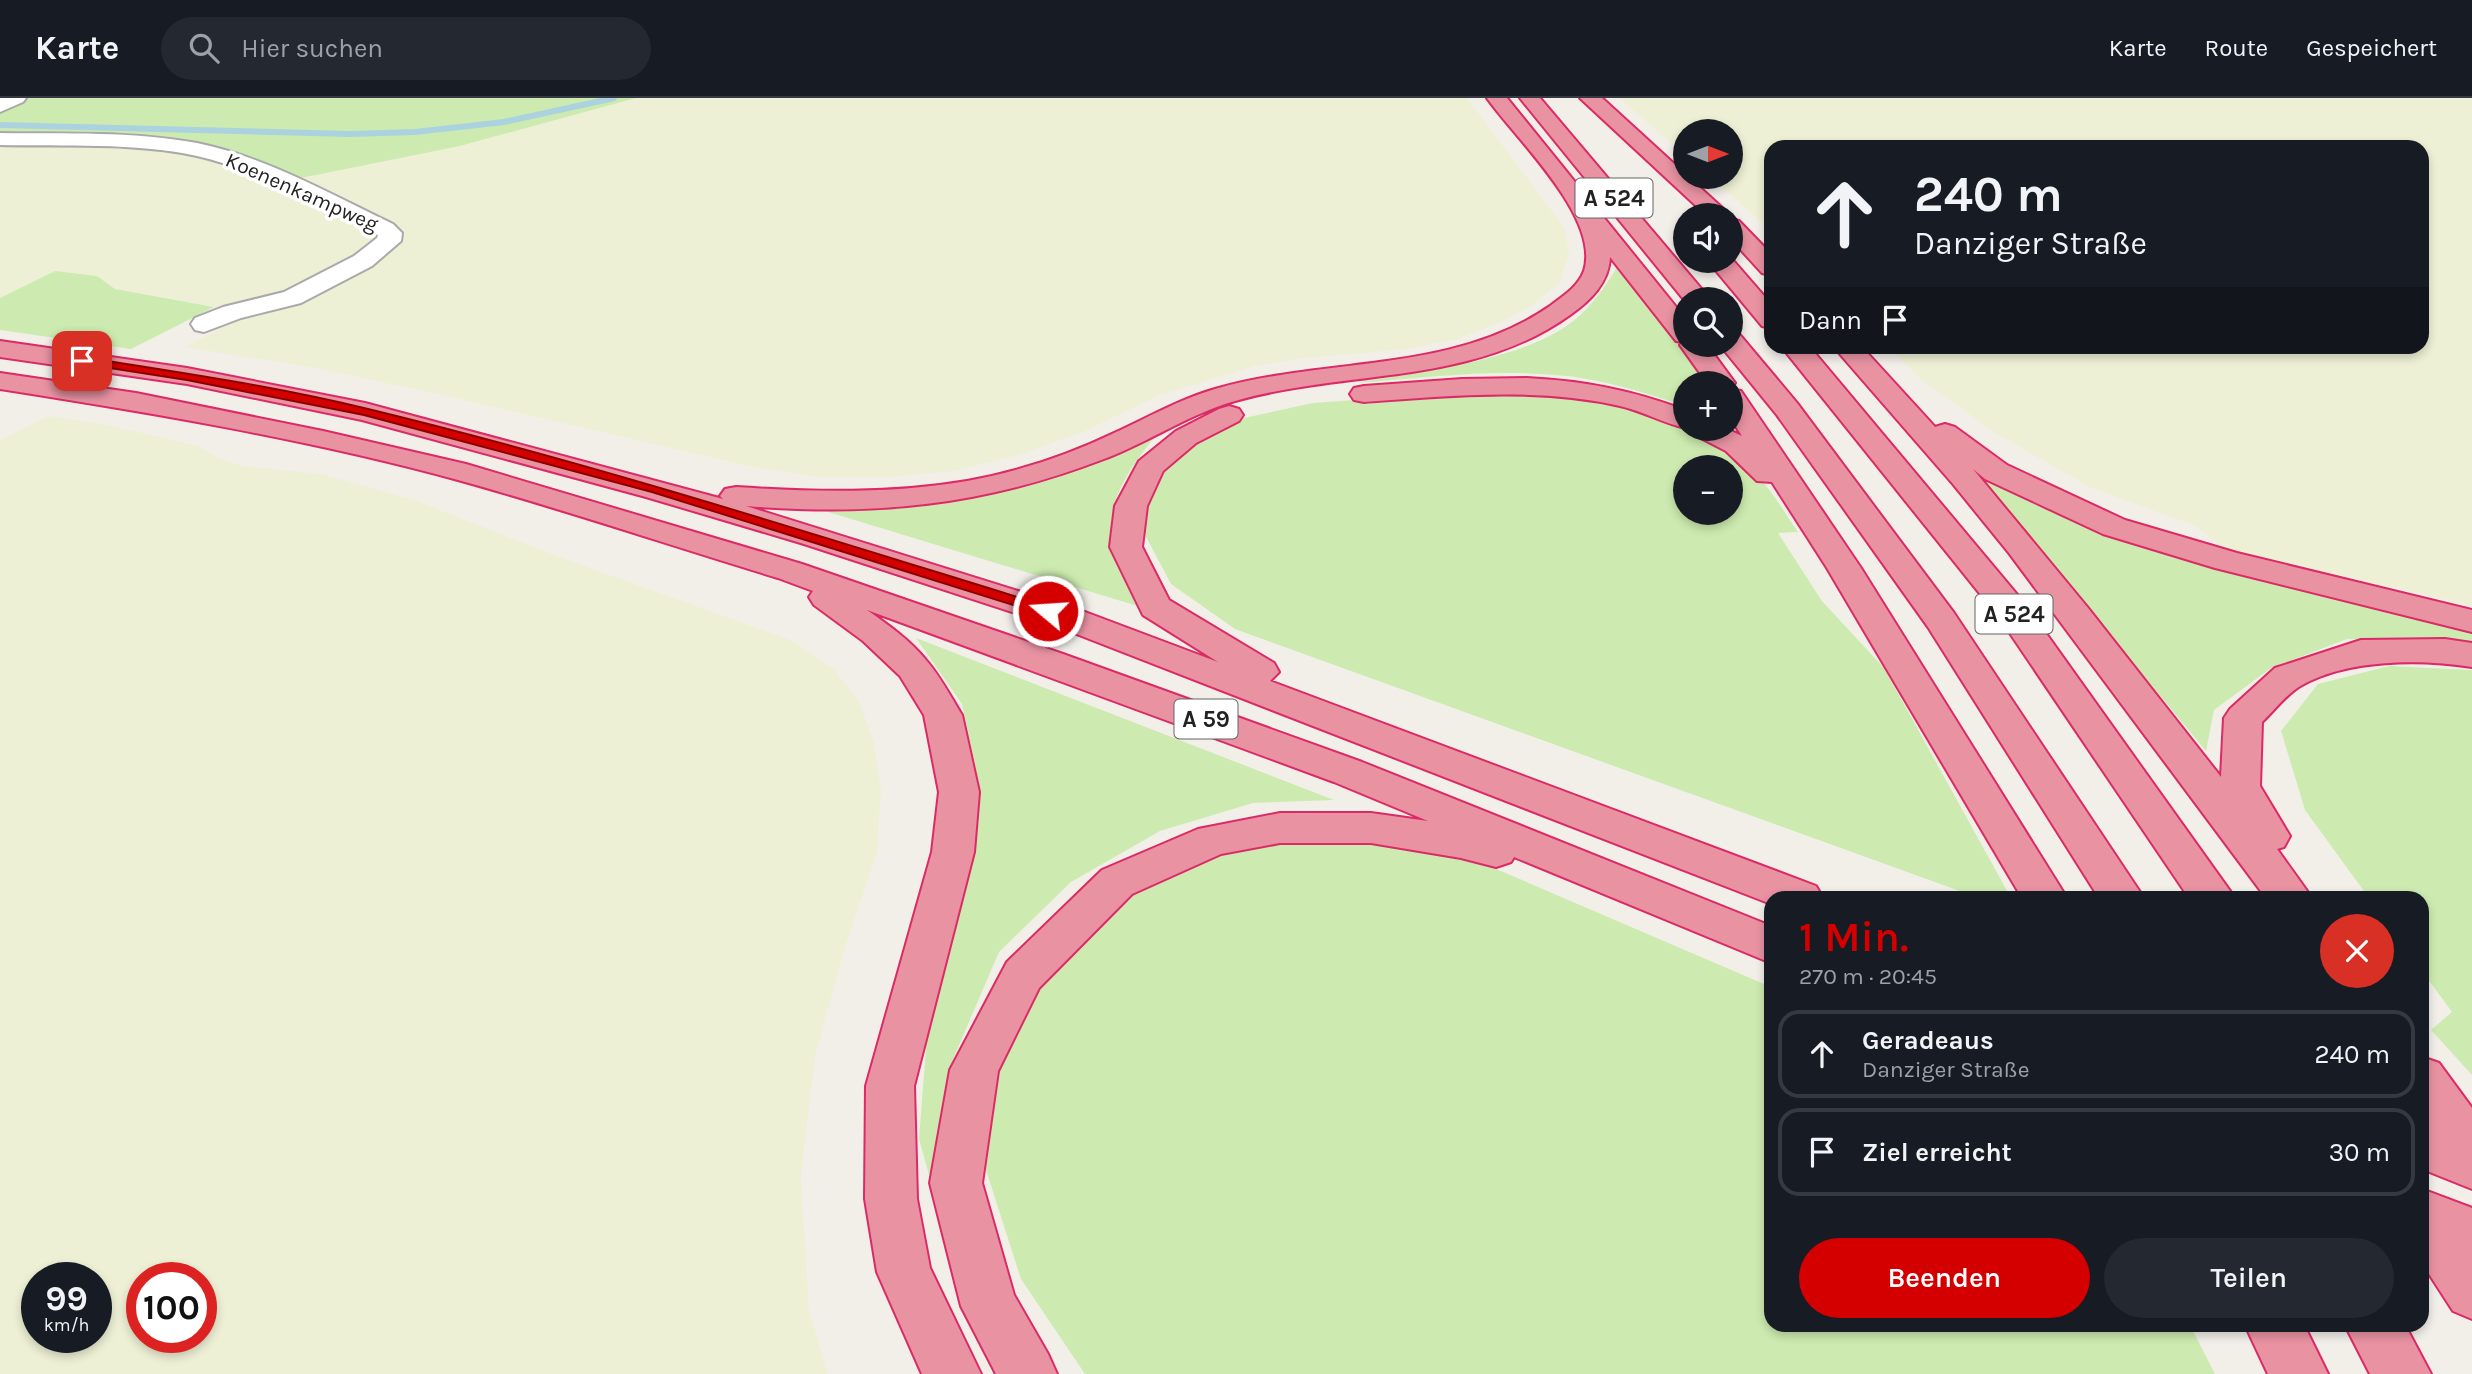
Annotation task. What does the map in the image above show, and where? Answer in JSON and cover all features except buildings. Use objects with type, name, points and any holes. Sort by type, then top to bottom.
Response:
[{"type":"highway","points":[[1497,98],[1673,320]]},
{"type":"highway","name":"A 524","points":[[1530,98],[1687,287]]},
{"type":"highway","name":"A 524","points":[[1574,98],[1650,180]]},
{"type":"highway","points":[[1590,98],[1706,203]]},
{"type":"highway","points":[[657,490],[799,502],[893,501],[974,489],[1043,471],[1123,441],[1173,414],[1225,395],[1266,385],[1460,355],[1521,336],[1556,316],[1591,285],[1598,262],[1597,238],[1580,203]]},
{"type":"highway","points":[[1743,239],[1764,261]]},
{"type":"highway","points":[[1730,273],[1764,312]]},
{"type":"highway","name":"A 59","points":[[0,349],[187,376],[365,412],[657,490],[829,541],[1073,620],[1783,891]]},
{"type":"highway","name":"A 524","points":[[1801,354],[2013,612],[2208,891]]},
{"type":"highway","points":[[1854,354],[2056,589],[2285,891]]},
{"type":"highway","name":"A 524","points":[[1743,356],[1787,409],[1942,621],[2117,891]]},
{"type":"highway","name":"A 59","points":[[0,381],[136,402],[323,440],[466,473],[790,571],[1050,662],[1348,772],[1764,942]]},
{"type":"highway","points":[[1883,385],[1996,472],[2114,527],[2227,561],[2472,621]]},
{"type":"highway","points":[[1409,749],[1236,659],[1155,607],[1126,547],[1131,506],[1150,467],[1186,437],[1234,412],[1306,398],[1459,387],[1549,387],[1626,398],[1673,415]]},
{"type":"highway","points":[[1743,415],[1844,568],[2041,891]]},
{"type":"highway","points":[[1729,441],[1737,445],[1772,478],[1844,568]]},
{"type":"highway","points":[[790,571],[876,632],[913,668],[943,715],[959,792],[953,852],[890,1086],[891,1199],[904,1272],[952,1374]]},
{"type":"highway","points":[[2302,891],[2240,787],[2243,718],[2288,677],[2361,652],[2445,651],[2472,655]]},
{"type":"highway","points":[[1028,1374],[989,1306],[956,1183],[974,1070],[1023,975],[1116,882],[1213,840],[1280,828],[1371,828],[1461,842],[1617,881]]},
{"type":"highway","points":[[2429,1088],[2472,1149]]},
{"type":"highway","points":[[2429,1148],[2472,1166]]},
{"type":"highway","points":[[2429,1217],[2472,1234]]},
{"type":"highway","points":[[2429,1225],[2472,1292]]},
{"type":"highway","points":[[2277,1332],[2299,1374]]},
{"type":"highway","points":[[2377,1332],[2402,1374]]},
{"type":"street","points":[[0,106],[16,98]]},
{"type":"street","name":"Koenenkampweg","points":[[0,139],[136,143],[198,150],[233,161],[301,190],[390,233],[389,240],[377,251],[306,292],[278,303],[232,312],[204,324]]},
{"type":"green space","points":[[20,98],[636,98],[460,146],[286,181],[199,149],[0,138],[0,108]]},
{"type":"green space","points":[[636,98],[1467,98],[1564,227],[1569,254],[1560,282],[1534,304],[1503,321],[1458,339],[1407,349],[1307,358],[1255,366],[1160,395],[1083,432],[1019,455],[954,471],[890,477],[816,477],[753,467],[325,370],[185,347],[242,317],[308,298],[396,246],[402,237],[402,230],[286,181],[460,146]]},
{"type":"green space","points":[[1619,98],[2472,98],[2472,606],[2224,548],[2193,525],[2089,487],[1994,432],[1922,380],[1896,354],[2429,354],[2429,140],[1764,140],[1764,224],[1724,189],[1743,189],[1743,119],[1673,119],[1673,145]]},
{"type":"green space","points":[[0,141],[97,142],[194,152],[299,191],[386,238],[297,295],[231,310],[115,289],[97,276],[55,271],[0,298]]},
{"type":"green space","points":[[1619,264],[1673,337],[1673,357],[1688,357],[1698,371],[1673,371],[1673,402],[1604,382],[1530,373],[1357,383],[1469,363],[1525,347],[1572,322],[1604,288]]},
{"type":"green space","points":[[55,271],[97,276],[115,289],[214,307],[131,349],[0,330],[0,298]]},
{"type":"green space","points":[[1463,392],[1527,392],[1577,396],[1634,408],[1673,422],[1673,441],[1710,441],[1716,444],[1732,455],[1673,455],[1673,525],[1743,525],[1743,464],[1761,480],[1798,532],[1778,533],[1822,601],[1884,668],[2007,891],[1960,891],[1235,629],[1171,584],[1145,535],[1146,500],[1163,467],[1201,439],[1244,418],[1313,403]]},
{"type":"green space","points":[[49,416],[107,425],[199,446],[219,458],[243,466],[322,474],[417,501],[565,559],[793,641],[834,669],[859,702],[874,742],[881,791],[877,852],[845,947],[815,1057],[801,1177],[809,1310],[828,1374],[0,1374],[0,440]]},
{"type":"green space","points":[[1164,426],[1123,483],[1112,515],[1111,532],[1115,557],[1144,608],[815,508],[930,503],[1015,488],[1075,470]]},
{"type":"green space","points":[[1971,468],[2038,505],[2110,535],[2472,630],[2472,645],[2437,640],[2347,639],[2271,668],[2214,710],[2206,751]]},
{"type":"green space","points":[[916,638],[1334,800],[1253,803],[1160,831],[1071,882],[999,952],[948,1071],[938,1207],[919,1139],[928,1022],[972,853],[979,783],[962,704]]},
{"type":"green space","points":[[2389,666],[2472,670],[2472,1075],[2431,1030],[2452,1012],[2429,981],[2429,891],[2364,891],[2305,810],[2281,731],[2318,684]]},
{"type":"green space","points":[[1294,841],[1376,843],[1459,853],[1764,984],[1764,1332],[2194,1332],[2215,1374],[1085,1374],[1021,1279],[986,1170],[997,1069],[1041,981],[1127,897],[1226,851]]},
{"type":"waterway","points":[[0,125],[350,134],[415,132],[504,122],[614,98]]},
{"type":"route","points":[[82,361],[187,376],[365,412],[657,490],[816,537],[1048,611]]}]
